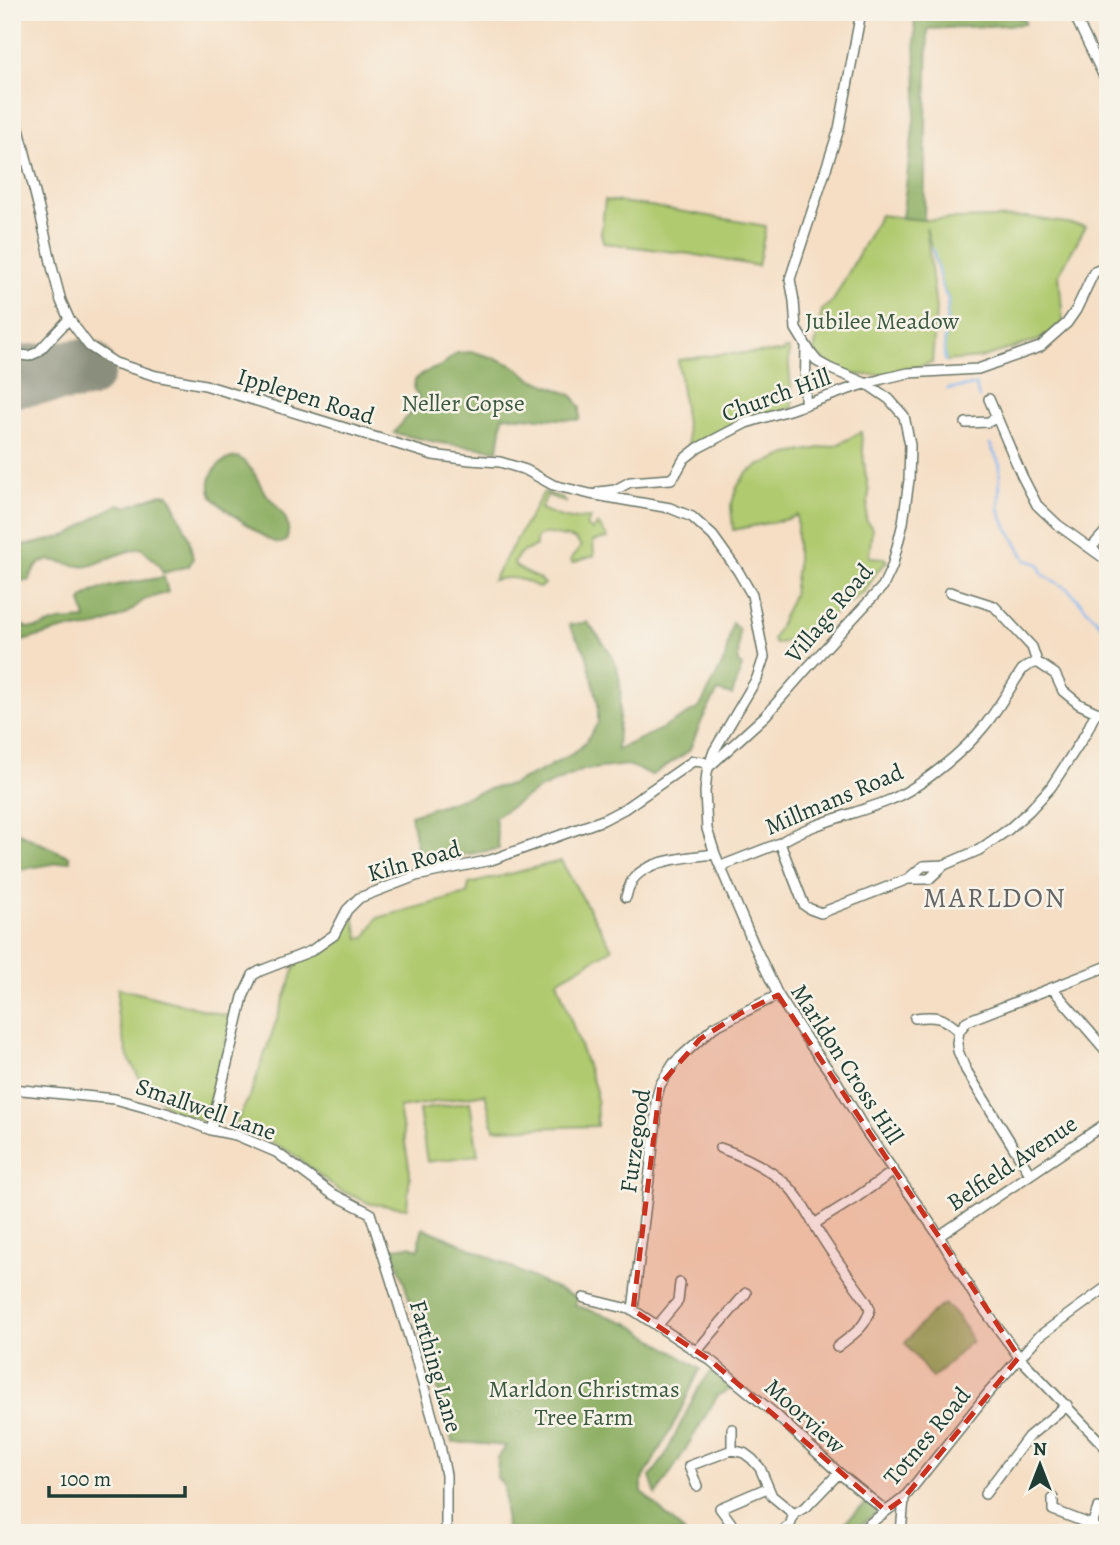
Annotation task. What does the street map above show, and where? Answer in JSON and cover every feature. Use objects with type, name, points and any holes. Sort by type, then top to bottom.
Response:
[{"type":"street","points":[[805,405],[806,347],[795,324],[790,279],[839,130],[861,12]]},
{"type":"street","points":[[1073,12],[1108,85]]},
{"type":"street","name":"Ipplepen Road","points":[[12,101],[61,301],[69,319],[89,345],[115,363],[156,376],[205,385],[433,455],[500,462],[526,470],[553,485],[670,508],[692,517],[713,536],[752,595],[764,657],[757,678],[714,751],[709,766]]},
{"type":"street","name":"Church Hill","points":[[590,494],[615,490],[631,482],[671,478],[676,475],[684,459],[709,442],[746,423],[908,373],[978,369],[1040,347],[1072,316],[1094,272],[1108,267]]},
{"type":"street","points":[[12,354],[29,356],[38,352],[69,319]]},
{"type":"street","name":"Village Road","points":[[709,766],[765,716],[883,586],[892,567],[903,523],[909,480],[910,445],[904,416],[889,399],[867,384],[818,362],[806,347]]},
{"type":"street","points":[[989,399],[1037,505],[1058,525],[1108,561]]},
{"type":"street","points":[[966,423],[988,422],[997,418]]},
{"type":"street","points":[[1091,548],[1108,529]]},
{"type":"street","points":[[950,592],[994,606],[1032,648],[1037,662],[1055,674],[1063,691],[1079,704],[1096,712],[1108,713]]},
{"type":"street","name":"Millmans Road","points":[[721,866],[892,799],[929,777],[984,726],[1022,670],[1037,662]]},
{"type":"street","points":[[780,843],[804,905],[821,913],[908,880],[929,878],[944,865],[979,850],[1030,810],[1051,787],[1069,761],[1096,712]]},
{"type":"street","name":"Kiln Road","points":[[211,1130],[243,997],[253,975],[311,951],[334,935],[346,910],[359,898],[416,876],[491,860],[603,820],[624,809],[693,761],[709,766]]},
{"type":"street","name":"Marldon Cross Hill","points":[[709,766],[705,792],[707,829],[715,854],[778,995],[837,1082],[865,1130],[939,1236],[975,1297],[1019,1357],[1107,1449]]},
{"type":"street","points":[[625,897],[632,881],[643,870],[686,857],[715,854]]},
{"type":"street","points":[[1030,1174],[966,1070],[958,1051],[958,1031],[967,1021],[1108,967]]},
{"type":"street","points":[[1052,988],[1108,1053]]},
{"type":"street","name":"Furzegood","points":[[633,1310],[656,1122],[656,1100],[660,1085],[674,1063],[714,1027],[778,995]]},
{"type":"street","points":[[915,1018],[942,1018],[958,1031]]},
{"type":"street","name":"Smallwell Lane","points":[[12,1089],[115,1099],[166,1113],[211,1130],[236,1135],[276,1152],[331,1193],[370,1213]]},
{"type":"street","name":"Belfield Avenue","points":[[939,1236],[1108,1122]]},
{"type":"street","points":[[720,1149],[764,1168],[788,1185],[870,1309],[862,1328],[837,1347]]},
{"type":"street","points":[[814,1224],[894,1171]]},
{"type":"street","name":"Farthing Lane","points":[[370,1213],[439,1441],[446,1475],[446,1533]]},
{"type":"street","points":[[657,1326],[678,1301],[680,1283]]},
{"type":"street","name":"Totnes Road","points":[[857,1533],[904,1498],[1038,1337],[1108,1286]]},
{"type":"street","points":[[696,1352],[746,1293]]},
{"type":"street","points":[[583,1298],[633,1310]]},
{"type":"street","name":"Moorview","points":[[633,1310],[710,1360],[886,1511]]},
{"type":"street","points":[[985,1494],[1028,1437],[1067,1405]]},
{"type":"street","points":[[732,1429],[732,1450]]},
{"type":"street","points":[[697,1486],[689,1466],[732,1450],[744,1453],[760,1468],[772,1496],[794,1514]]},
{"type":"street","points":[[780,1533],[790,1525],[794,1514],[807,1506],[839,1473]]},
{"type":"street","points":[[731,1523],[720,1508],[767,1488]]},
{"type":"street","points":[[901,1533],[904,1498]]},
{"type":"street","points":[[1053,1498],[1053,1510],[1105,1533]]},
{"type":"street","points":[[1092,1525],[1098,1508]]},
{"type":"highlighted area","points":[[778,995],[1019,1357],[904,1498],[886,1511],[710,1360],[633,1310],[660,1085],[700,1039],[741,1013]]},
{"type":"green space","points":[[914,12],[1006,12],[1025,20],[1025,24],[928,29],[924,220],[902,218],[917,96]]},
{"type":"green space","points":[[605,200],[766,226],[758,266],[604,243],[601,234]]},
{"type":"green space","name":"Jubilee Meadow","points":[[880,215],[924,220],[1027,217],[1086,226],[1059,274],[1063,323],[1039,340],[980,358],[945,361],[948,299],[942,288],[926,227],[936,309],[932,363],[870,375],[855,374],[827,363],[814,352],[822,310],[833,301]]},
{"type":"green space","points":[[784,349],[789,349],[793,408],[735,424],[689,449],[678,360],[722,354],[784,352]]},
{"type":"green space","name":"Neller Copse","points":[[474,352],[498,359],[516,367],[532,379],[572,395],[580,407],[580,418],[503,416],[498,450],[440,443],[394,433],[418,402],[419,398],[414,389],[415,380],[423,373],[441,366],[457,353]]},
{"type":"green space","points":[[861,432],[869,491],[866,520],[872,528],[869,557],[884,558],[887,561],[866,590],[831,616],[794,639],[775,644],[773,640],[793,595],[797,566],[797,515],[733,530],[731,506],[737,487],[746,474],[758,466],[788,454],[837,445]]},
{"type":"green space","points":[[238,457],[249,467],[285,518],[288,525],[286,541],[277,543],[270,540],[232,514],[212,496],[210,482],[215,470],[225,461]]},
{"type":"green space","points":[[544,492],[560,497],[567,503],[547,495],[541,509],[571,519],[591,518],[586,525],[592,530],[598,524],[608,538],[593,541],[594,556],[572,563],[571,559],[581,547],[577,541],[553,534],[542,535],[536,539],[536,546],[520,553],[514,562],[515,566],[545,584],[539,588],[517,579],[493,580]]},
{"type":"green space","points":[[161,494],[171,498],[189,537],[193,559],[189,566],[163,573],[159,565],[141,548],[89,566],[48,560],[34,569],[29,581],[12,580],[12,547],[69,535],[119,504],[127,507]]},
{"type":"green space","points":[[164,577],[168,592],[144,600],[125,615],[90,628],[65,629],[12,644],[12,621],[28,628],[38,628],[59,621],[86,619],[81,601],[87,595],[119,584]]},
{"type":"green space","points":[[587,622],[613,658],[620,680],[617,750],[700,707],[725,659],[732,623],[739,630],[738,663],[742,666],[732,695],[718,691],[689,751],[652,775],[628,765],[583,770],[539,789],[495,817],[499,849],[419,862],[411,815],[492,788],[511,785],[574,753],[584,744],[598,723],[598,702],[586,653],[569,625]]},
{"type":"green space","points":[[12,830],[70,857],[70,861],[12,869]]},
{"type":"green space","points":[[561,861],[612,949],[557,981],[596,1091],[597,1126],[494,1129],[485,1094],[399,1108],[410,1172],[407,1208],[371,1204],[337,1189],[292,1153],[234,1126],[250,1096],[297,962],[322,950],[341,934],[353,914],[359,938],[366,937],[377,918],[467,894],[469,884]]},
{"type":"green space","points":[[118,988],[232,1017],[208,1123],[171,1110],[142,1083],[128,1057],[117,1012]]},
{"type":"green space","points":[[470,1102],[478,1155],[427,1162],[419,1110]]},
{"type":"green space","name":"Marldon Christmas Tree Farm","points":[[423,1228],[577,1298],[575,1305],[628,1323],[700,1369],[676,1420],[642,1481],[642,1492],[685,1533],[506,1533],[504,1485],[497,1478],[498,1458],[506,1446],[452,1443],[446,1415],[393,1248],[410,1246],[418,1249]]},
{"type":"green space","points":[[944,1304],[959,1318],[972,1341],[932,1378],[905,1343],[928,1317]]},
{"type":"green space","points":[[711,1371],[736,1387],[718,1395],[656,1495],[650,1477],[664,1458],[698,1389]]},
{"type":"green space","points":[[866,1503],[878,1512],[849,1533],[833,1533]]},
{"type":"waterway","points":[[933,249],[942,288],[948,299],[945,361]]},
{"type":"waterway","points":[[947,389],[976,385],[979,398]]},
{"type":"waterway","points":[[990,444],[1000,465],[999,509],[1026,560],[1039,564],[1042,574],[1068,589],[1108,634]]},
{"type":"runway","points":[[12,377],[85,369]]},
{"type":"district","name":"MARLDON","points":[[995,898]]}]
